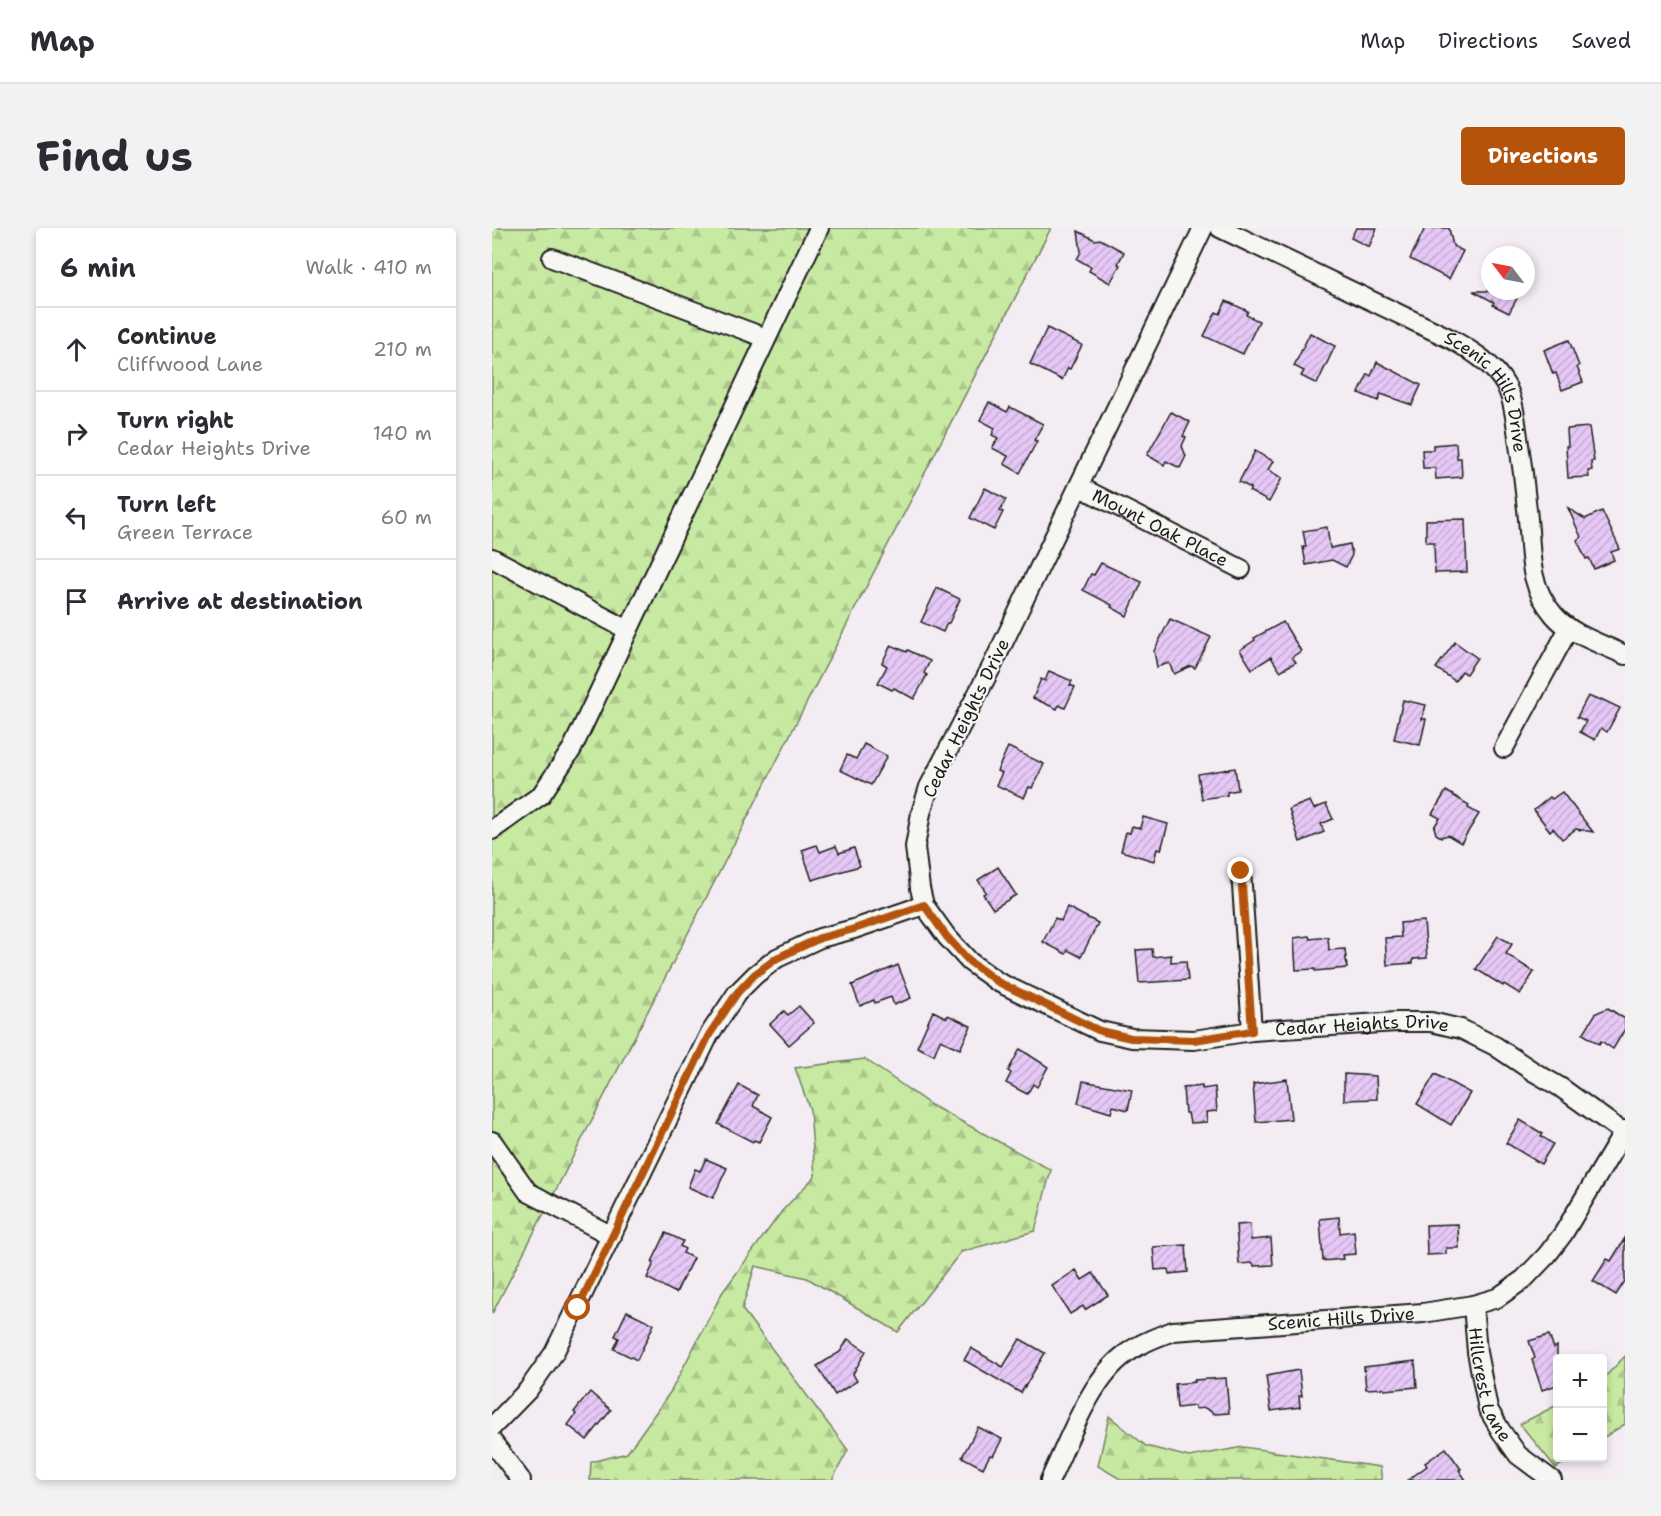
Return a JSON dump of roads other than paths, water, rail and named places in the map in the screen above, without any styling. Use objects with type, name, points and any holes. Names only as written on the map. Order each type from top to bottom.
[{"type":"street","points":[[492,830],[541,795],[572,749],[819,228]]},
{"type":"street","name":"Cedar Heights Drive","points":[[1203,228],[1080,487],[992,666],[929,787],[921,813],[915,848],[924,905],[947,937],[970,962],[998,982],[1100,1031],[1131,1038],[1194,1040],[1252,1031],[1431,1022],[1461,1029],[1495,1046],[1560,1087],[1624,1132]]},
{"type":"street","name":"Scenic Hills Drive","points":[[1220,228],[1451,339],[1474,352],[1492,367],[1506,386],[1515,416],[1524,473],[1530,559],[1534,582],[1554,615],[1569,628],[1625,655]]},
{"type":"street","points":[[552,258],[766,338]]},
{"type":"street","name":"Mount Oak Place","points":[[1080,487],[1241,569]]},
{"type":"street","points":[[492,558],[628,630]]},
{"type":"street","points":[[1504,748],[1569,628]]},
{"type":"street","points":[[1241,871],[1252,1031]]},
{"type":"street","points":[[492,1427],[528,1390],[554,1353],[709,1035],[737,993],[754,975],[777,958],[820,938],[924,905]]},
{"type":"street","name":"Scenic Hills Drive","points":[[1050,1480],[1103,1375],[1125,1354],[1148,1340],[1173,1331],[1423,1313],[1473,1305],[1497,1298],[1524,1280],[1547,1255],[1563,1234],[1624,1132]]},
{"type":"street","points":[[492,1141],[528,1192],[612,1236]]},
{"type":"street","name":"Hillcrest Lane","points":[[1473,1305],[1477,1353],[1488,1409],[1518,1455],[1552,1480]]},
{"type":"street","points":[[492,1441],[521,1480]]}]
